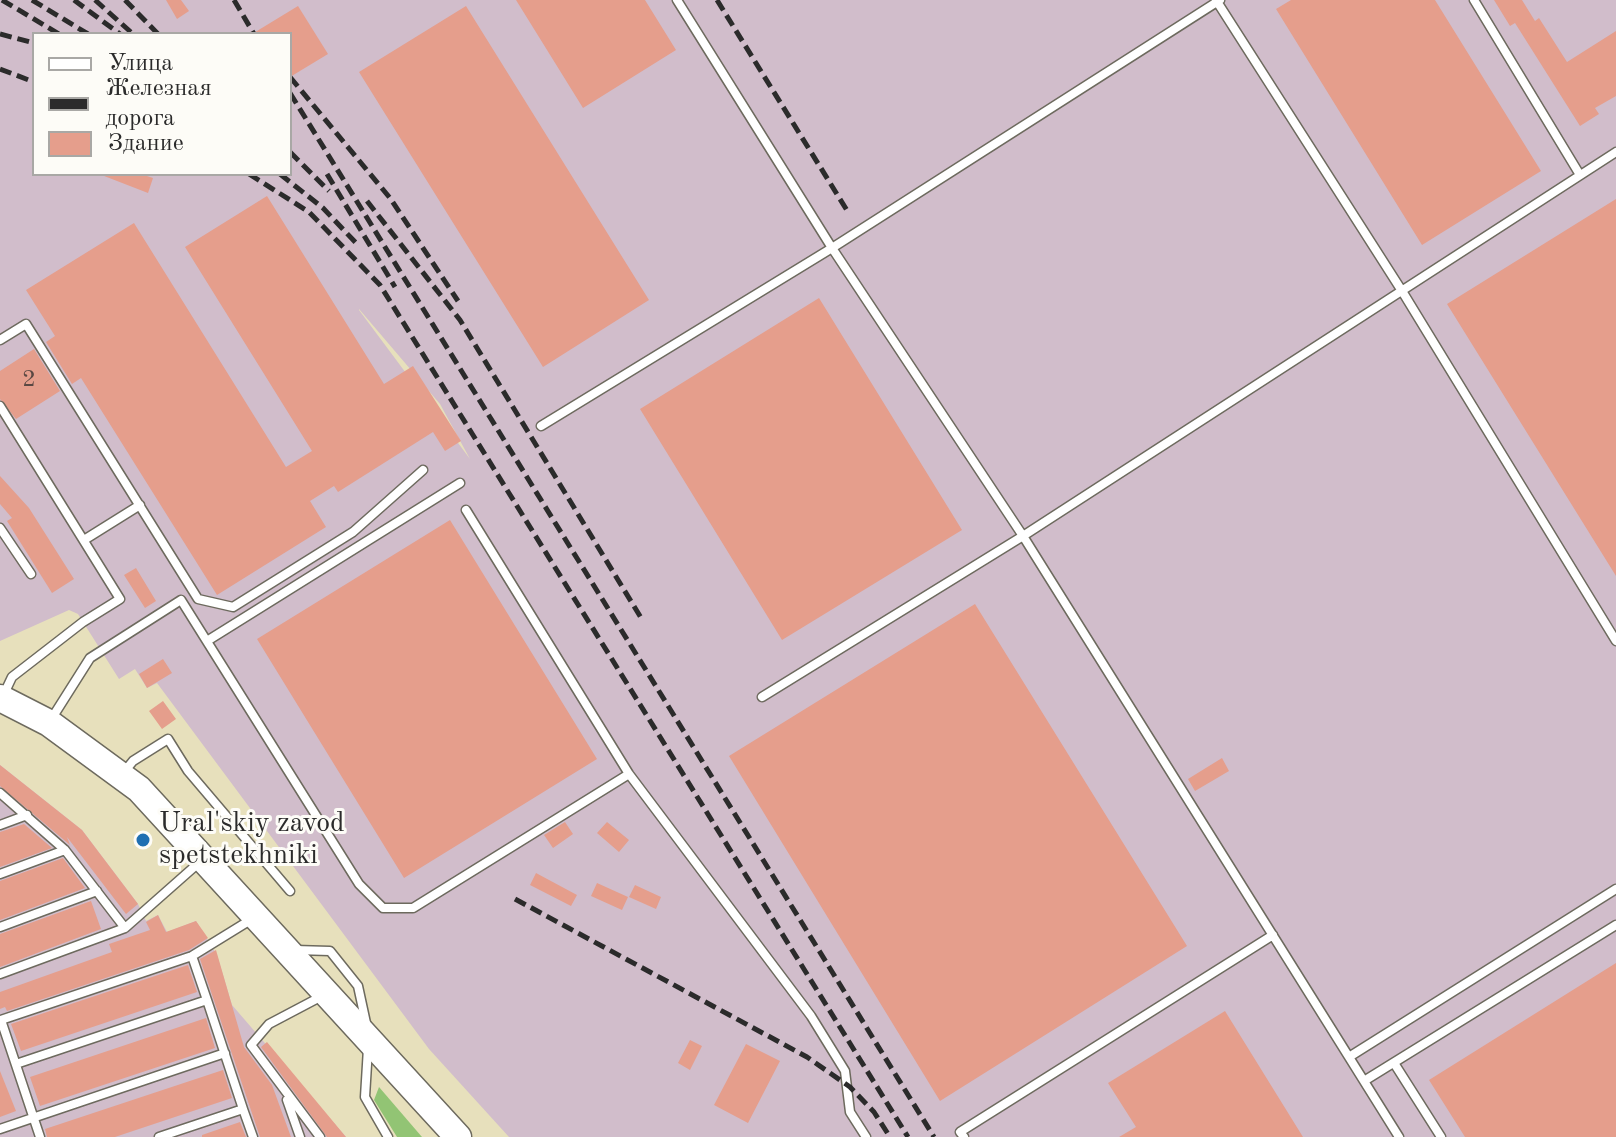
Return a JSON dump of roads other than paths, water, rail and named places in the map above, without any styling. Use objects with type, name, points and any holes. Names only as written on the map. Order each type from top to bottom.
[{"type":"main road","points":[[1,698],[49,723],[149,799],[259,915],[458,1137]]},
{"type":"lane","points":[[677,0],[832,248],[1023,536],[1399,1137]]},
{"type":"lane","points":[[541,426],[832,248],[1218,0],[1402,291],[1616,641]]},
{"type":"lane","points":[[1474,0],[1580,175]]},
{"type":"lane","points":[[762,697],[1023,536],[1616,152]]},
{"type":"lane","points":[[0,340],[26,324],[198,599],[233,607],[353,532],[423,470]]},
{"type":"lane","points":[[0,406],[120,599],[83,622],[12,677],[1,698]]},
{"type":"lane","points":[[207,641],[460,483]]},
{"type":"lane","points":[[84,540],[140,505]]},
{"type":"lane","points":[[466,510],[629,774],[811,1016],[845,1071],[850,1112],[866,1137]]},
{"type":"lane","points":[[0,528],[31,574]]},
{"type":"lane","points":[[49,723],[90,658],[181,600],[359,884],[383,908],[413,908],[629,774]]},
{"type":"lane","points":[[121,776],[133,761],[168,739],[188,771],[290,891]]},
{"type":"lane","points":[[0,793],[65,850],[125,928]]},
{"type":"lane","points":[[0,825],[27,815]]},
{"type":"lane","points":[[0,874],[65,850]]},
{"type":"lane","points":[[0,974],[125,928],[205,857]]},
{"type":"lane","points":[[1349,1057],[1616,889]]},
{"type":"lane","points":[[0,927],[97,891]]},
{"type":"lane","points":[[40,1137],[0,1020],[192,956],[259,915]]},
{"type":"lane","points":[[1364,1081],[1616,925]]},
{"type":"lane","points":[[964,1137],[960,1132],[1273,935]]},
{"type":"lane","points":[[289,950],[330,951],[358,986],[369,1037],[365,1097],[388,1137]]},
{"type":"lane","points":[[192,956],[253,1137]]},
{"type":"lane","points":[[320,1137],[251,1045],[269,1024],[328,993]]},
{"type":"lane","points":[[16,1064],[207,1000]]},
{"type":"lane","points":[[0,1129],[225,1053]]},
{"type":"lane","points":[[1394,1063],[1441,1137]]},
{"type":"lane","points":[[285,1092],[300,1137]]},
{"type":"lane","points":[[159,1137],[243,1109]]},
{"type":"railway","points":[[2,0],[56,32]]},
{"type":"railway","points":[[32,0],[85,32]]},
{"type":"railway","points":[[74,0],[117,32]]},
{"type":"railway","points":[[95,0],[131,32]]},
{"type":"railway","points":[[125,0],[156,32]]},
{"type":"railway","points":[[234,0],[253,32]]},
{"type":"railway","points":[[717,0],[848,212]]},
{"type":"railway","points":[[0,34],[32,42]]},
{"type":"railway","points":[[0,69],[32,81]]},
{"type":"railway","points":[[292,79],[390,198],[458,301]]},
{"type":"railway","points":[[292,96],[934,1137]]},
{"type":"railway","points":[[292,154],[329,191]]},
{"type":"railway","points":[[327,174],[395,287]]},
{"type":"railway","points":[[252,176],[309,212],[380,285],[908,1137]]},
{"type":"railway","points":[[283,176],[323,208],[356,243]]},
{"type":"railway","points":[[367,201],[460,320],[643,621]]},
{"type":"railway","points":[[515,899],[807,1057],[850,1087],[874,1112],[890,1137]]},
{"type":"place","name":"Ural'skiy zavod spetstekhniki","points":[[143,840]]}]
